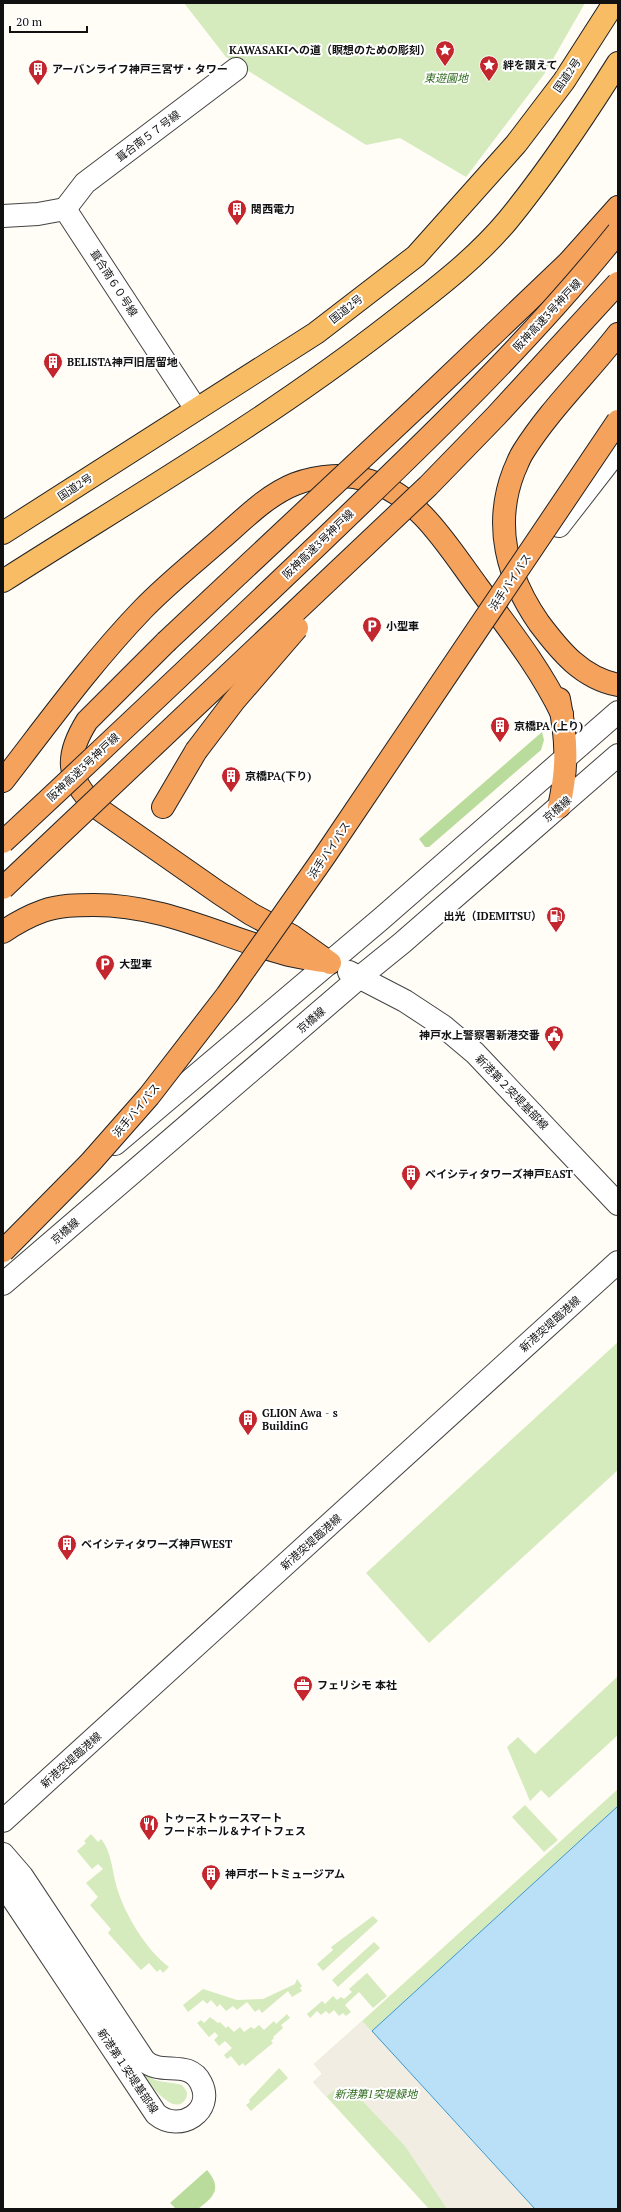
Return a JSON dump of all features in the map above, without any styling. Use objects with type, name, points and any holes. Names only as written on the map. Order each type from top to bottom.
[{"type":"highway","name":"国道2号","points":[[3,533],[316,333],[416,256],[516,144],[564,81],[614,3]]},
{"type":"highway","points":[[3,581],[219,443],[344,360],[450,278],[507,221],[583,118],[618,63]]},
{"type":"highway","points":[[330,963],[292,936],[251,914],[219,893],[96,807],[84,795],[77,785],[72,772],[71,760],[78,736],[87,721],[166,642],[568,263],[618,207]]},
{"type":"highway","name":"阪神高速3号神戸線","points":[[3,842],[122,731],[405,461],[544,319],[583,276],[618,232]]},
{"type":"highway","points":[[163,807],[196,751],[254,677],[428,486],[551,358],[618,283]]},
{"type":"highway","points":[[559,807],[567,758],[562,714],[549,658],[533,614],[510,566],[504,541],[504,514],[509,485],[522,453],[544,421],[616,337]]},
{"type":"highway","name":"浜手バイパス","points":[[3,1264],[94,1172],[157,1102],[236,1000],[340,850],[559,526],[617,433]]},
{"type":"highway","name":"浜手バイパス","points":[[3,1251],[104,1147],[149,1096],[228,995],[617,433]]},
{"type":"highway","points":[[3,781],[81,679],[144,608],[187,568],[272,496],[294,484],[312,478],[331,476],[370,481],[394,492],[412,507],[432,527],[511,631],[548,685],[562,714]]},
{"type":"highway","points":[[3,888],[428,486]]},
{"type":"highway","points":[[533,614],[569,659],[594,678]]},
{"type":"highway","points":[[511,631],[549,658],[594,678],[618,685]]},
{"type":"highway","points":[[3,932],[21,920],[44,910],[68,905],[122,905],[191,922],[282,954],[330,963]]},
{"type":"street","name":"葺合南５７号線","points":[[65,209],[85,183],[236,69]]},
{"type":"street","name":"葺合南６０号線","points":[[65,209],[196,409]]},
{"type":"street","points":[[3,216],[38,214],[65,209]]},
{"type":"street","points":[[3,1239],[330,963],[618,712]]},
{"type":"street","name":"京橋線","points":[[3,1284],[618,756]]},
{"type":"street","name":"新港第２突堤基部線","points":[[330,963],[405,1001],[431,1018],[475,1052],[618,1204]]},
{"type":"street","name":"新港突堤臨港線","points":[[3,1821],[618,1262]]},
{"type":"street","name":"新港第１突堤基部線","points":[[3,1854],[22,1876],[144,2060],[157,2068],[186,2069],[199,2079],[204,2094],[202,2105],[196,2114],[187,2120],[176,2122],[166,2120],[156,2114],[10,1894],[3,1881]]},
{"type":"green space","name":"東遊園地","points":[[184,3],[585,3],[545,73],[466,177],[400,138],[366,145],[226,57]]},
{"type":"green space","points":[[542,732],[544,740],[541,750],[429,847],[425,847],[419,839]]},
{"type":"green space","points":[[618,1342],[618,1470],[429,1643],[366,1573]]},
{"type":"green space","points":[[618,1676],[618,1735],[549,1798],[541,1790],[530,1801],[507,1747],[518,1737],[535,1754]]},
{"type":"green space","points":[[618,1789],[618,1857],[406,2069],[362,2021]]},
{"type":"green space","points":[[525,1805],[558,1840],[544,1852],[512,1817]]},
{"type":"green space","points":[[91,1834],[98,1842],[101,1839],[105,1844],[117,1888],[131,1921],[153,1952],[169,1967],[163,1973],[160,1969],[157,1972],[149,1963],[141,1970],[108,1933],[111,1929],[90,1905],[98,1897],[86,1883],[103,1869],[98,1864],[92,1869],[77,1851],[86,1843],[84,1841]]},
{"type":"green space","points":[[373,1916],[378,1921],[323,1971],[317,1964],[333,1950],[331,1947]]},
{"type":"green space","points":[[374,1942],[380,1948],[338,1987],[332,1980]]},
{"type":"green space","points":[[367,1973],[387,1996],[373,2008],[359,1992],[345,2005],[351,2012],[346,2016],[343,2013],[339,2016],[334,2010],[329,2014],[326,2011],[321,2015],[317,2011],[310,2018],[307,2014],[322,2001],[325,2004],[333,1996],[337,2000],[341,1997],[344,1999],[352,1992],[349,1989]]},
{"type":"green space","points":[[297,1979],[302,1986],[300,1988],[302,1991],[292,1997],[288,1991],[262,2013],[259,2009],[255,2012],[247,2002],[237,2010],[233,2006],[226,2011],[220,2004],[217,2007],[211,2000],[207,2004],[203,2000],[188,2012],[183,2005],[203,1989],[237,2000],[263,1999],[295,1984]]},
{"type":"green space","points":[[287,2014],[290,2018],[281,2025],[283,2028],[273,2037],[274,2038],[271,2041],[273,2043],[245,2066],[243,2063],[239,2066],[231,2056],[227,2059],[224,2055],[232,2048],[225,2041],[219,2046],[214,2040],[218,2036],[215,2032],[209,2037],[197,2023],[201,2020],[204,2023],[210,2017],[218,2023],[220,2022],[226,2028],[228,2026],[234,2032],[240,2027],[244,2032],[251,2027],[254,2029],[259,2025],[264,2030],[274,2021],[276,2024]]},
{"type":"green space","name":"新港第1突堤緑地","points":[[362,2021],[534,2209],[429,2209],[313,2082],[322,2074],[314,2064]]},
{"type":"green space","points":[[135,2062],[141,2070],[151,2078],[182,2085],[187,2092],[184,2101],[176,2105],[163,2097],[149,2082]]},
{"type":"green space","points":[[279,2068],[288,2078],[251,2111],[246,2105],[250,2102],[249,2100]]},
{"type":"green space","points":[[207,2170],[212,2176],[215,2187],[209,2200],[198,2209],[176,2209],[170,2203]]},
{"type":"shaded area","name":"新港第1突堤緑地","points":[[362,2021],[534,2209],[447,2209],[405,2146],[352,2090],[337,2088],[326,2097],[313,2082],[322,2074],[314,2064]]},
{"type":"water","points":[[618,1806],[618,2209],[535,2209],[372,2031]]},
{"type":"place","name":"KAWASAKIへの道（瞑想のための彫刻）","points":[[445,67]]},
{"type":"place","name":"絆を讃えて","points":[[489,82]]},
{"type":"place","name":"アーバンライフ神戸三宮ザ・タワー","points":[[38,86]]},
{"type":"place","name":"関西電力","points":[[237,226]]},
{"type":"place","name":"BELISTA神戸旧居留地","points":[[53,379]]},
{"type":"place","name":"小型車","points":[[372,643]]},
{"type":"place","name":"京橋PA (上り)","points":[[500,743]]},
{"type":"place","name":"京橋PA(下り)","points":[[231,793]]},
{"type":"place","name":"出光（IDEMITSU）","points":[[556,933]]},
{"type":"place","name":"大型車","points":[[105,981]]},
{"type":"place","name":"神戸水上警察署新港交番","points":[[554,1052]]},
{"type":"place","name":"ベイシティタワーズ神戸EAST","points":[[411,1191]]},
{"type":"place","name":"GLION Awa‐s BuildinG","points":[[248,1436]]},
{"type":"place","name":"ベイシティタワーズ神戸WEST","points":[[67,1561]]},
{"type":"place","name":"フェリシモ 本社","points":[[303,1702]]},
{"type":"place","name":"トゥーストゥースマート フードホール＆ナイトフェス","points":[[149,1841]]},
{"type":"place","name":"神戸ポートミュージアム","points":[[211,1891]]}]
